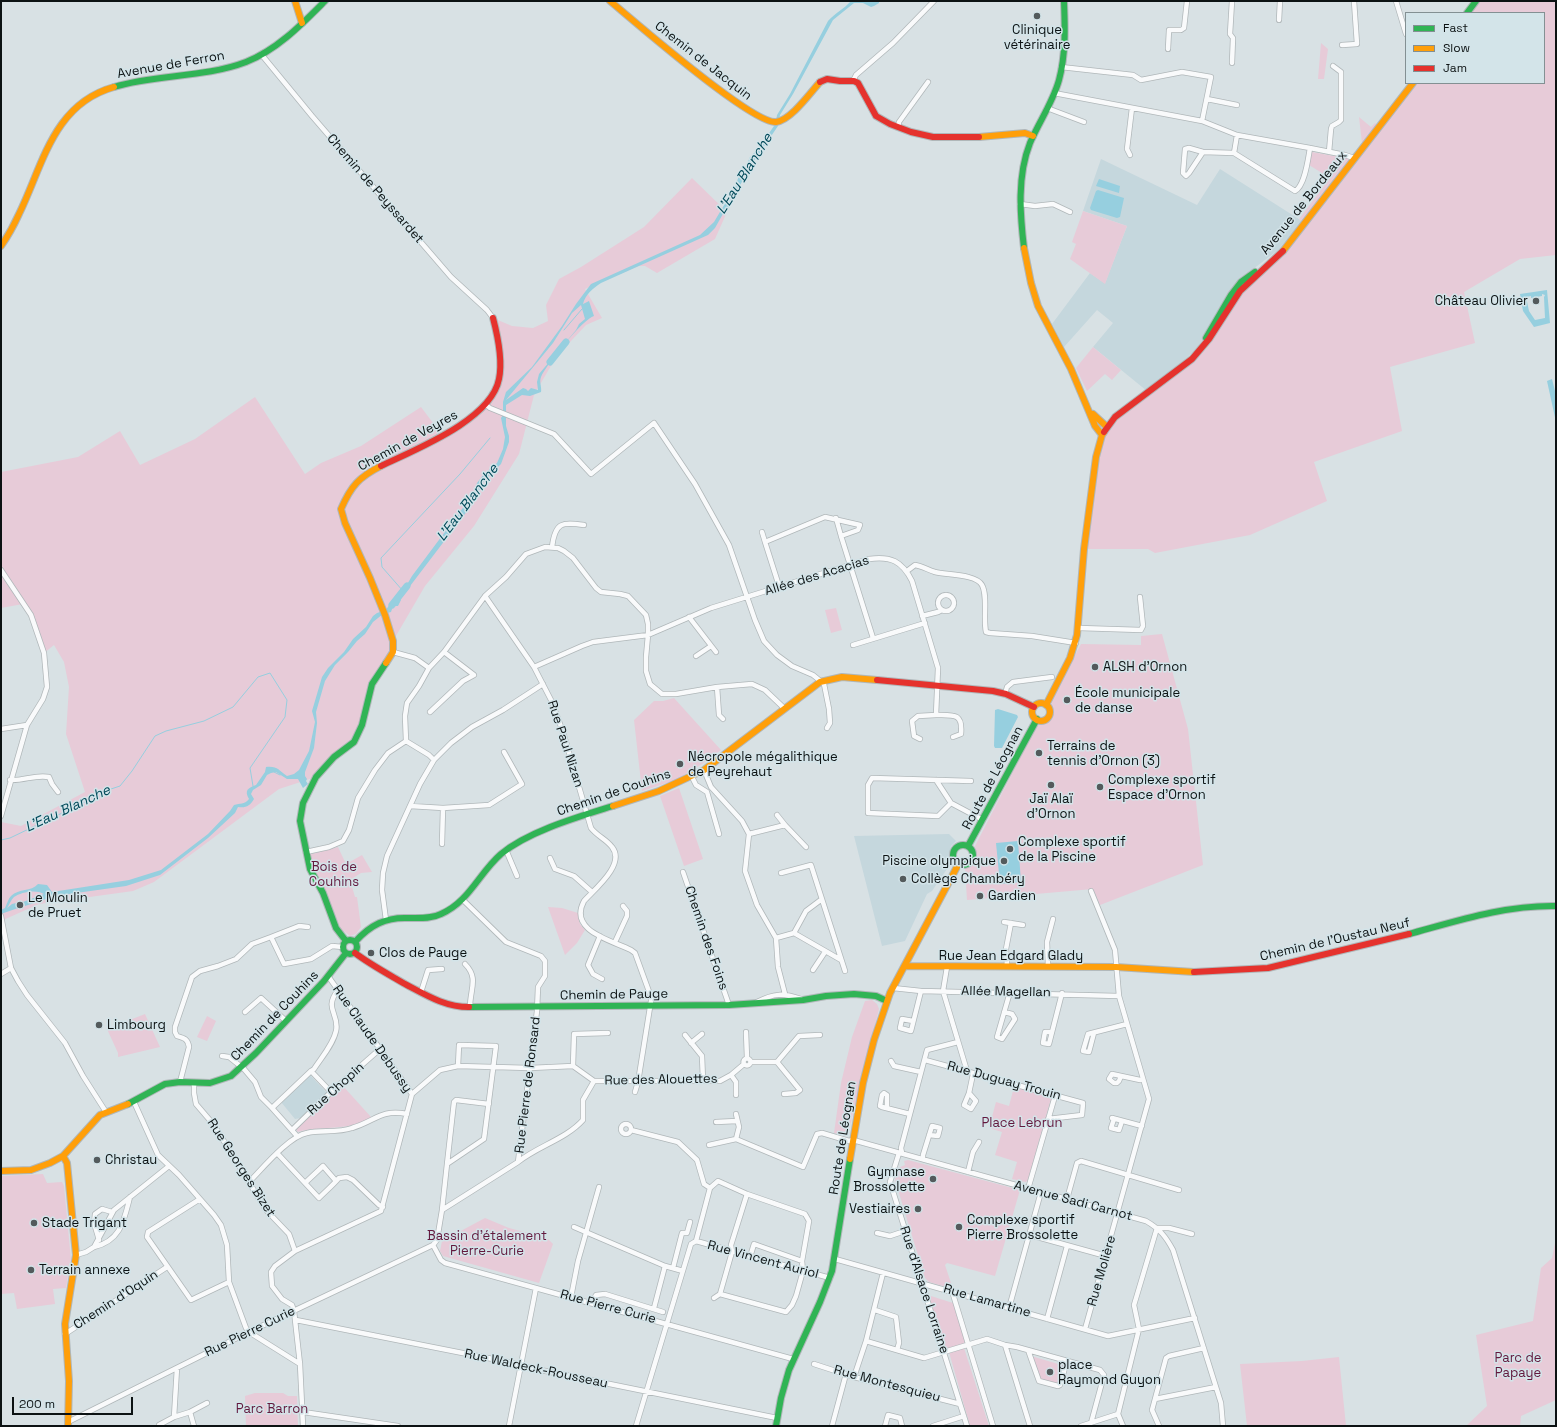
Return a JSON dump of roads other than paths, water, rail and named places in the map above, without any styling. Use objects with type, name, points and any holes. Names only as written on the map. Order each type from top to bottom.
[{"type":"street","points":[[295,1],[302,23]]},
{"type":"street","name":"Avenue de Ferron","points":[[1,246],[16,222],[51,139],[71,113],[84,102],[102,91],[119,84],[226,68],[247,61],[261,54],[302,23],[325,1]]},
{"type":"street","name":"Chemin de Jacquin","points":[[610,1],[725,95],[758,116],[777,121],[788,118],[823,79],[828,78],[840,81],[853,81]]},
{"type":"street","points":[[934,1],[893,43],[856,75],[853,81],[862,88],[874,115],[898,127],[928,136],[972,137],[1025,133],[1033,136]]},
{"type":"street","points":[[1064,1],[1061,67],[1054,93],[1033,136],[1027,153],[1021,178],[1020,204],[1028,272],[1033,294],[1074,372],[1092,414],[1094,424],[1102,435]]},
{"type":"street","points":[[1168,48],[1169,30],[1182,30],[1184,28],[1187,1]]},
{"type":"street","points":[[1232,1],[1230,34],[1232,38],[1232,63]]},
{"type":"street","points":[[1279,20],[1280,1]]},
{"type":"street","points":[[1342,45],[1357,44],[1354,1]]},
{"type":"street","points":[[1396,1],[1405,31]]},
{"type":"street","points":[[1468,12],[1476,1]]},
{"type":"street","name":"Chemin de Peyssardet","points":[[261,54],[312,116],[451,277],[487,310],[493,318]]},
{"type":"street","points":[[1329,152],[1332,126],[1341,120],[1341,72],[1333,66]]},
{"type":"street","points":[[1061,67],[1133,75],[1141,80],[1182,72],[1211,77],[1202,122]]},
{"type":"street","points":[[898,127],[899,122],[928,82]]},
{"type":"street","name":"Avenue de Bordeaux","points":[[1181,368],[1198,349],[1241,282],[1270,261],[1297,234],[1412,84]]},
{"type":"street","points":[[1054,93],[1202,122],[1237,135],[1310,148],[1354,158]]},
{"type":"street","points":[[1207,99],[1237,105]]},
{"type":"street","points":[[1047,108],[1084,122]]},
{"type":"street","points":[[1130,155],[1127,148],[1132,108]]},
{"type":"street","points":[[1234,153],[1237,135]]},
{"type":"street","points":[[1203,152],[1189,174],[1186,176],[1183,173],[1185,149],[1189,148],[1203,152],[1234,153],[1295,191],[1298,190],[1302,182],[1310,148]]},
{"type":"street","points":[[1020,204],[1035,206],[1053,204],[1070,212]]},
{"type":"street","name":"Avenue de Bordeaux","points":[[1181,368],[1192,359],[1212,335],[1240,291],[1280,254],[1287,244]]},
{"type":"street","name":"Chemin de Veyres","points":[[393,652],[393,641],[384,612],[345,523],[342,509],[356,482],[376,468],[442,435],[464,422],[486,405],[496,389],[499,379],[500,357],[493,318]]},
{"type":"street","points":[[1046,705],[1070,658],[1079,628],[1084,541],[1096,457],[1102,435],[1115,417],[1181,368]]},
{"type":"street","points":[[486,405],[554,434],[591,474],[654,423],[695,484],[729,545],[764,641],[777,655],[792,666],[813,675],[824,684],[826,689],[830,723],[827,728]]},
{"type":"street","points":[[1092,414],[1107,427]]},
{"type":"street","points":[[765,542],[825,517],[836,518],[860,525],[858,530],[841,536]]},
{"type":"street","points":[[836,518],[873,638]]},
{"type":"street","points":[[552,547],[553,535],[558,526],[566,523],[584,525]]},
{"type":"street","points":[[762,532],[779,586]]},
{"type":"street","points":[[406,741],[405,716],[407,703],[429,668],[444,652],[485,596],[506,577],[526,554],[539,548],[552,547],[564,551],[573,558],[596,588],[601,592],[628,596],[646,615],[648,635],[646,671],[650,684],[662,694],[676,694],[717,687],[752,684],[765,690],[785,709]]},
{"type":"street","name":"Allée des Acacias","points":[[534,666],[593,642],[648,635],[711,608],[869,559],[887,558],[894,561],[907,571]]},
{"type":"street","points":[[936,715],[938,668],[912,582],[907,571],[915,565],[935,572],[972,578],[982,584],[986,632],[1076,642]]},
{"type":"street","points":[[1,570],[31,615],[44,653],[47,687],[43,699],[27,725],[10,780],[1,816]]},
{"type":"street","name":"Rue Paul Nizan","points":[[485,596],[534,666],[560,722],[592,829],[613,848],[616,858],[614,868],[582,905],[581,918],[588,929],[637,955],[651,997],[651,1004]]},
{"type":"street","points":[[1079,628],[1140,630],[1143,626],[1140,597]]},
{"type":"street","points":[[922,616],[942,610]]},
{"type":"street","points":[[689,617],[716,652]]},
{"type":"street","points":[[853,645],[924,623]]},
{"type":"street","points":[[696,656],[711,646]]},
{"type":"street","points":[[345,947],[350,940],[355,942],[357,948],[355,953],[351,955],[345,947],[323,894],[310,869],[300,821],[303,803],[316,778],[334,757],[354,742],[362,725],[372,684],[393,652],[415,658],[429,668]]},
{"type":"street","points":[[430,712],[463,681],[474,675],[444,652]]},
{"type":"street","name":"Chemin de Couhins","points":[[355,942],[366,930],[386,920],[395,918],[436,916],[447,912],[463,900],[480,882],[495,860],[506,850],[554,825],[647,796],[692,777],[704,770],[820,682],[842,677],[993,691],[1005,694],[1034,707]]},
{"type":"street","points":[[1005,694],[1007,687],[1013,682],[1052,677]]},
{"type":"street","points":[[386,920],[382,890],[385,865],[390,846],[420,784],[434,760],[451,743],[472,727],[503,710],[543,684]]},
{"type":"street","points":[[717,687],[719,715],[722,718]]},
{"type":"street","points":[[1041,703],[1046,705],[1049,709],[1049,715],[1042,720],[1037,720],[1032,714],[1034,707],[1041,703]]},
{"type":"street","points":[[920,739],[914,736],[912,721],[918,716],[955,716],[961,722],[961,734],[953,737]]},
{"type":"street","name":"Route de Léognan","points":[[968,846],[1037,720]]},
{"type":"street","points":[[1,729],[27,725]]},
{"type":"street","points":[[306,852],[329,847],[343,841],[349,830],[358,798],[375,770],[388,753],[406,741]]},
{"type":"street","points":[[406,741],[429,755],[434,760]]},
{"type":"street","points":[[410,806],[469,808],[489,805],[522,784],[504,752]]},
{"type":"street","points":[[704,770],[711,787],[742,821],[749,834],[745,872],[757,905],[776,938],[778,967],[785,994]]},
{"type":"street","points":[[10,780],[18,781],[41,775],[49,777],[58,792]]},
{"type":"street","points":[[692,777],[696,785],[707,792],[719,834]]},
{"type":"street","points":[[951,803],[938,816],[868,813],[868,785],[872,778],[971,780]]},
{"type":"street","points":[[936,780],[951,803],[983,820]]},
{"type":"street","points":[[442,844],[443,808]]},
{"type":"street","points":[[777,815],[806,847]]},
{"type":"street","points":[[749,834],[785,825]]},
{"type":"street","points":[[959,846],[968,846],[973,854],[972,860],[967,863],[959,863],[954,856],[955,850],[959,846]]},
{"type":"street","points":[[506,850],[517,876]]},
{"type":"street","points":[[550,858],[554,869],[574,876],[592,892]]},
{"type":"street","name":"Route de Léognan","points":[[776,1426],[789,1370],[819,1307],[830,1278],[835,1259],[853,1140],[867,1061],[887,1000],[959,863]]},
{"type":"street","points":[[781,873],[811,865],[845,971]]},
{"type":"street","name":"Chemin des Foins","points":[[683,872],[729,1005]]},
{"type":"street","points":[[1091,891],[1116,950],[1119,996],[1143,1080],[1120,1076]]},
{"type":"street","points":[[776,938],[794,933],[806,911],[822,899]]},
{"type":"street","name":"Rue Pierre de Ronsard","points":[[442,1210],[518,1162],[538,1007],[538,987],[545,975],[544,958],[506,942],[463,900]]},
{"type":"street","name":"Chemin de l'Oustau Neuf","points":[[1116,967],[1190,972],[1268,968],[1488,914],[1542,905],[1556,906]]},
{"type":"street","points":[[615,942],[627,916],[627,910],[623,906]]},
{"type":"street","points":[[1,916],[11,968],[25,992],[65,1043],[106,1112]]},
{"type":"street","points":[[1048,966],[1047,942],[1053,919]]},
{"type":"street","points":[[1004,922],[1023,925]]},
{"type":"street","points":[[1008,966],[1006,949],[1011,923]]},
{"type":"street","points":[[180,1082],[188,1042],[186,1038],[177,1036],[175,1027],[192,976],[200,971],[236,959],[252,944],[299,926],[308,927]]},
{"type":"street","points":[[794,933],[841,960]]},
{"type":"street","points":[[600,936],[588,965],[593,974],[602,979]]},
{"type":"street","points":[[271,937],[284,964],[311,959],[332,946],[345,947]]},
{"type":"street","name":"Chemin de Couhins","points":[[1,1171],[35,1169],[50,1163],[63,1156],[94,1120],[106,1112],[134,1102],[162,1085],[180,1082],[210,1083],[231,1076],[241,1068],[328,976],[345,947]]},
{"type":"street","points":[[813,970],[825,952]]},
{"type":"street","name":"Chemin de Pauge","points":[[355,953],[372,966],[420,992],[444,1003],[470,1007],[651,1004],[729,1005],[803,1000],[826,996],[859,994],[876,996],[887,1000]]},
{"type":"street","points":[[465,964],[471,970],[473,976],[470,1007]]},
{"type":"street","name":"Rue Jean Edgard Glady","points":[[905,966],[1116,967]]},
{"type":"street","points":[[947,967],[943,991],[967,1071]]},
{"type":"street","points":[[1,974],[11,968]]},
{"type":"street","points":[[420,992],[428,970],[442,969]]},
{"type":"street","name":"Rue Claude Debussy","points":[[328,976],[412,1094],[383,1207]]},
{"type":"street","name":"Allée Magellan","points":[[893,988],[898,990],[1062,993],[1119,996]]},
{"type":"street","points":[[272,1108],[314,1069],[334,1037],[336,1022],[331,1001],[338,990]]},
{"type":"street","points":[[913,1021],[921,990]]},
{"type":"street","points":[[1004,1012],[1012,1014],[1015,1019],[1002,1039],[997,1037],[1004,1012],[1010,992]]},
{"type":"street","points":[[1052,1032],[1062,993]]},
{"type":"street","points":[[755,1003],[768,996],[785,994],[803,1000]]},
{"type":"street","points":[[245,1012],[261,998],[286,1021]]},
{"type":"street","points":[[635,1092],[651,1004]]},
{"type":"street","points":[[1094,1033],[1127,1024]]},
{"type":"street","points":[[746,1032],[747,1058],[744,1059],[744,1064],[748,1065],[751,1062],[777,1062],[799,1036],[820,1034]]},
{"type":"street","points":[[412,1094],[440,1070],[458,1066],[530,1068],[573,1066],[574,1034],[608,1033]]},
{"type":"street","points":[[691,1043],[702,1034]]},
{"type":"street","points":[[685,1035],[702,1056],[703,1080]]},
{"type":"street","points":[[925,1060],[927,1050],[958,1042]]},
{"type":"street","points":[[447,1164],[484,1140],[490,1104],[496,1046],[459,1045],[458,1066]]},
{"type":"street","name":"Rue Chopin","points":[[292,1130],[331,1092],[380,1049]]},
{"type":"street","points":[[222,1056],[229,1058],[255,1082],[261,1097],[297,1136]]},
{"type":"street","points":[[747,1058],[751,1062]]},
{"type":"street","name":"Rue Duguay Trouin","points":[[925,1060],[1083,1103],[1082,1115],[1048,1119]]},
{"type":"street","name":"Rue d'Alsace Lorraine","points":[[925,1060],[900,1153],[890,1182],[967,1426]]},
{"type":"street","points":[[891,1061],[894,1066],[921,1072]]},
{"type":"street","points":[[777,1062],[800,1090],[796,1093],[784,1094]]},
{"type":"street","name":"Rue des Alouettes","points":[[573,1066],[594,1081],[638,1082],[703,1080],[720,1081],[731,1075],[744,1064]]},
{"type":"street","points":[[311,1071],[331,1092]]},
{"type":"street","points":[[969,1093],[974,1074]]},
{"type":"street","points":[[731,1075],[736,1082],[736,1095]]},
{"type":"street","name":"Rue Molière","points":[[1085,1329],[1149,1099],[1143,1080]]},
{"type":"street","points":[[518,1162],[529,1154],[575,1129],[583,1120],[583,1100],[594,1081]]},
{"type":"street","name":"Rue Georges Bizet","points":[[194,1083],[196,1104],[214,1125],[266,1210],[289,1234],[295,1252]]},
{"type":"street","points":[[1028,1189],[1055,1096]]},
{"type":"street","points":[[442,1210],[454,1102],[456,1100],[490,1104]]},
{"type":"street","points":[[134,1102],[156,1151],[179,1175],[221,1225],[227,1245],[229,1282],[246,1328],[249,1332],[300,1364]]},
{"type":"street","points":[[886,1108],[910,1114]]},
{"type":"street","points":[[250,1182],[277,1153],[297,1136],[306,1133],[351,1129],[384,1113],[396,1112],[407,1114]]},
{"type":"street","points":[[709,1145],[736,1139],[739,1127],[736,1114]]},
{"type":"street","points":[[1122,1122],[1119,1130],[1111,1128],[1113,1119],[1142,1126]]},
{"type":"street","points":[[716,1122],[737,1121]]},
{"type":"street","points":[[631,1130],[678,1142],[697,1160],[704,1184],[710,1188]]},
{"type":"street","name":"Avenue Sadi Carnot","points":[[736,1139],[803,1167],[817,1134],[822,1133],[923,1159],[1146,1221],[1157,1228],[1166,1237],[1173,1250],[1221,1403],[1224,1426]]},
{"type":"street","points":[[923,1159],[929,1135]]},
{"type":"street","points":[[968,1172],[973,1152],[979,1142]]},
{"type":"street","points":[[277,1153],[319,1198],[339,1178],[347,1177],[353,1180],[383,1207],[379,1213],[295,1252],[275,1266],[271,1272],[272,1286],[282,1299],[292,1305],[296,1320],[303,1426]]},
{"type":"street","points":[[63,1156],[67,1163],[76,1255],[65,1321],[69,1381],[68,1424]]},
{"type":"street","points":[[1067,1199],[1079,1162],[1128,1174],[1179,1190]]},
{"type":"street","points":[[94,1247],[99,1240],[112,1212],[169,1166]]},
{"type":"street","points":[[305,1183],[323,1166],[336,1181]]},
{"type":"street","points":[[636,1426],[691,1244],[696,1241],[710,1188],[718,1181],[747,1194],[805,1214],[809,1221],[802,1261],[803,1271],[796,1296],[792,1305],[786,1312],[720,1294]]},
{"type":"street","points":[[571,1297],[578,1262],[599,1187]]},
{"type":"street","points":[[1009,1308],[1041,1192]]},
{"type":"street","points":[[714,1298],[720,1294],[732,1252],[730,1245],[747,1194]]},
{"type":"street","points":[[76,1255],[86,1252],[106,1242],[118,1233],[130,1197]]},
{"type":"street","points":[[200,1199],[148,1232],[147,1237],[191,1300],[229,1282]]},
{"type":"street","points":[[99,1240],[94,1223],[95,1214],[102,1209],[112,1212]]},
{"type":"street","name":"Rue Pierre Curie","points":[[68,1424],[249,1332],[433,1245],[437,1240],[442,1210]]},
{"type":"street","points":[[673,1268],[682,1232],[687,1233],[690,1222]]},
{"type":"street","points":[[574,1227],[665,1266],[683,1271]]},
{"type":"street","points":[[1123,1426],[1118,1414],[1139,1329],[1134,1305],[1157,1228],[1169,1228],[1192,1234]]},
{"type":"street","points":[[877,1233],[890,1236],[905,1232]]},
{"type":"street","points":[[1030,1235],[1106,1256]]},
{"type":"street","name":"Rue Vincent Auriol","points":[[696,1241],[830,1278]]},
{"type":"street","points":[[750,1257],[754,1244],[802,1261]]},
{"type":"street","name":"Rue Pierre Curie","points":[[433,1245],[441,1260],[446,1263],[793,1359]]},
{"type":"street","points":[[1047,1318],[1067,1246]]},
{"type":"street","name":"Rue Lamartine","points":[[835,1259],[883,1274],[923,1283],[1108,1336],[1195,1318]]},
{"type":"street","points":[[654,1308],[665,1266]]},
{"type":"street","name":"Chemin d'Oquin","points":[[65,1334],[168,1267]]},
{"type":"street","points":[[854,1376],[866,1341],[883,1274]]},
{"type":"street","points":[[509,1426],[536,1288]]},
{"type":"street","points":[[952,1291],[993,1426]]},
{"type":"street","points":[[592,1303],[596,1295],[605,1294],[663,1312]]},
{"type":"street","points":[[875,1309],[896,1317],[899,1343],[897,1350]]},
{"type":"street","name":"Rue Waldeck-Rousseau","points":[[296,1320],[518,1364],[521,1366],[777,1418]]},
{"type":"street","points":[[866,1341],[924,1358],[986,1338],[1005,1345],[1100,1370],[1104,1375],[1091,1423]]},
{"type":"street","points":[[1005,1345],[1030,1426]]},
{"type":"street","points":[[1159,1426],[1152,1410],[1168,1357],[1204,1348]]},
{"type":"street","points":[[1028,1350],[1039,1381],[1058,1386],[1060,1385],[1067,1361]]},
{"type":"street","name":"Rue Montesquieu","points":[[814,1364],[960,1404]]},
{"type":"street","points":[[174,1417],[177,1368]]},
{"type":"street","points":[[832,1426],[846,1374]]},
{"type":"street","points":[[1155,1399],[1216,1387]]},
{"type":"street","points":[[158,1426],[174,1417],[190,1412],[207,1403]]},
{"type":"street","points":[[190,1412],[194,1426]]},
{"type":"street","points":[[302,1412],[398,1426]]},
{"type":"street","points":[[1081,1426],[1118,1414]]},
{"type":"street","points":[[885,1426],[888,1415],[900,1418],[902,1426]]},
{"type":"street","points":[[935,1426],[964,1416]]},
{"type":"water","points":[[851,1],[879,1],[879,3],[871,7],[863,3],[854,3],[833,20],[780,115],[778,126],[748,170],[729,207],[724,212],[715,228],[708,235],[601,283],[592,289],[587,295],[583,304],[589,301],[594,316],[582,325],[566,342],[579,324],[585,319],[581,305],[572,313],[553,343],[506,400],[523,388],[528,391],[531,388],[538,390],[537,382],[539,374],[564,344],[541,377],[541,392],[530,396],[522,395],[506,405],[506,426],[509,442],[501,464],[484,481],[471,506],[404,594],[402,593],[412,576],[474,493],[477,483],[484,474],[497,463],[503,449],[505,437],[501,418],[503,415],[503,402],[506,392],[532,367],[591,284],[700,235],[714,222],[736,185],[739,175],[746,166],[750,157],[759,148],[776,123],[777,115],[790,94],[828,21]]},
{"type":"water","points":[[1099,179],[1120,186],[1119,193],[1096,186]]},
{"type":"water","points":[[1098,190],[1124,198],[1120,217],[1117,218],[1091,210],[1090,208],[1096,191]]},
{"type":"water","points":[[1547,290],[1550,323],[1534,327],[1523,311],[1520,294]],"holes":[[[1542,294],[1545,295],[1545,318],[1535,320],[1529,311],[1526,297],[1531,296],[1531,298],[1542,296]]]},
{"type":"water","points":[[1552,379],[1556,395],[1556,422],[1547,381]]},
{"type":"water","points":[[398,597],[401,600],[398,606],[393,606],[391,612],[383,614],[373,622],[365,634],[335,665],[325,681],[316,712],[317,723],[314,748],[305,772],[307,779],[306,781],[308,784],[303,788],[298,779],[287,779],[276,772],[271,773],[267,775],[261,785],[253,790],[251,794],[254,799],[249,805],[246,807],[238,807],[235,813],[208,838],[160,875],[126,886],[55,896],[25,906],[23,902],[44,894],[33,891],[24,893],[14,897],[7,908],[16,903],[18,908],[1,914],[1,910],[5,908],[11,896],[18,892],[32,888],[38,884],[47,885],[52,892],[129,880],[161,870],[208,834],[234,805],[247,801],[249,799],[247,791],[256,785],[265,772],[266,767],[276,768],[287,776],[294,774],[299,770],[309,751],[315,722],[312,711],[322,677],[328,668],[344,652],[353,639],[366,627],[373,616],[386,610],[391,602]]},
{"type":"water","points":[[998,709],[1017,715],[1018,717],[1002,748],[995,748],[994,746],[995,710]]},
{"type":"water","name":"Piscine olympique","points":[[1018,841],[1021,882],[1000,884],[996,843]]},
{"type":"waterway","name":"L'Eau Blanche","points":[[564,330],[582,309]]},
{"type":"waterway","name":"L'Eau Blanche","points":[[550,362],[566,342]]},
{"type":"waterway","name":"L'Eau Blanche","points":[[403,591],[382,567],[381,558],[460,474],[490,438]]},
{"type":"waterway","name":"L'Eau Blanche","points":[[392,605],[407,586]]},
{"type":"waterway","name":"L'Eau Blanche","points":[[1,840],[10,838],[85,802],[96,794],[120,786],[132,771],[155,736],[166,731],[204,721],[233,707],[258,677],[270,673],[287,700],[285,717],[250,768],[253,786]]},
{"type":"waterway","name":"L'Eau Blanche","points":[[274,772],[280,775]]},
{"type":"waterway","name":"L'Eau Blanche","points":[[17,906],[24,904]]},
{"type":"place","name":"Clinique vétérinaire","points":[[1037,16]]},
{"type":"place","name":"Château Olivier","points":[[1536,301]]},
{"type":"place","name":"ALSH d'Ornon","points":[[1095,667]]},
{"type":"place","name":"École municipale de danse","points":[[1067,700]]},
{"type":"place","name":"Terrains de tennis d'Ornon (3)","points":[[1039,753]]},
{"type":"place","name":"Nécropole mégalithique de Peyrehaut","points":[[680,764]]},
{"type":"place","name":"Jaï Alaï d'Ornon","points":[[1051,785]]},
{"type":"place","name":"Complexe sportif Espace d'Ornon","points":[[1100,787]]},
{"type":"place","name":"Complexe sportif de la Piscine","points":[[1010,849]]},
{"type":"place","name":"Piscine olympique","points":[[1004,861]]},
{"type":"place","name":"Collège Chambéry","points":[[903,879]]},
{"type":"place","name":"Gardien","points":[[980,896]]},
{"type":"place","name":"Le Moulin de Pruet","points":[[20,905]]},
{"type":"place","name":"Clos de Pauge","points":[[371,953]]},
{"type":"place","name":"Limbourg","points":[[99,1025]]},
{"type":"place","name":"Christau","points":[[97,1160]]},
{"type":"place","name":"Gymnase Brossolette","points":[[933,1179]]},
{"type":"place","name":"Vestiaires","points":[[918,1209]]},
{"type":"place","name":"Stade Trigant","points":[[34,1223]]},
{"type":"place","name":"Complexe sportif Pierre Brossolette","points":[[959,1227]]},
{"type":"place","name":"Terrain annexe","points":[[31,1270]]},
{"type":"place","name":"place Raymond Guyon","points":[[1050,1372]]},
{"type":"park label","name":"Bois de Couhins","points":[[334,874]]},
{"type":"park label","name":"Place Lebrun","points":[[1022,1123]]},
{"type":"park label","name":"Bassin d'étalement Pierre-Curie","points":[[487,1244]]},
{"type":"park label","name":"Parc de Papaye","points":[[1518,1366]]},
{"type":"park label","name":"Parc Barron","points":[[272,1409]]}]
